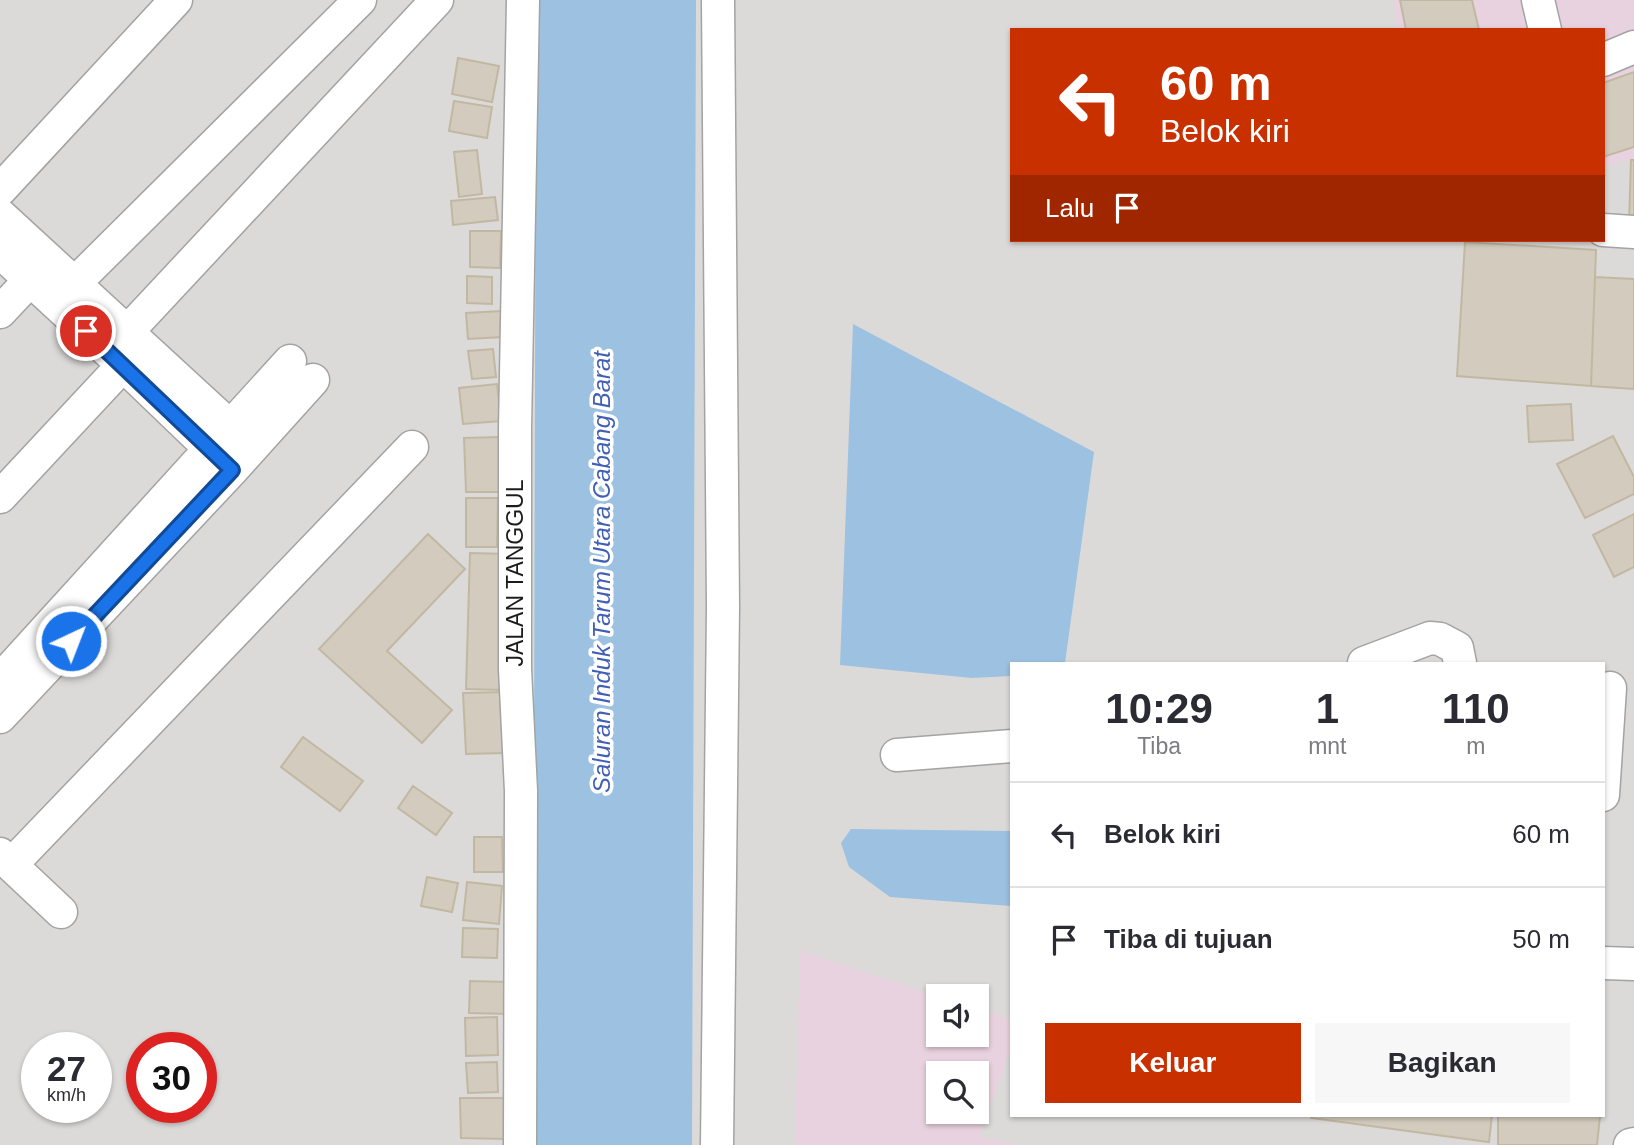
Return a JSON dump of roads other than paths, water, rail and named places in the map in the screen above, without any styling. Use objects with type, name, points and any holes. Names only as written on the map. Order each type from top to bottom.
[{"type":"street","points":[[0,190],[176,0]]},
{"type":"street","points":[[74,284],[360,0]]},
{"type":"street","points":[[0,497],[437,0]]},
{"type":"street","name":"JALAN TANGGUL","points":[[520,1145],[521,804],[515,669],[515,428],[523,0]]},
{"type":"street","points":[[717,1145],[723,620],[718,0]]},
{"type":"street","points":[[1538,0],[1545,28]]},
{"type":"street","points":[[1605,59],[1634,47]]},
{"type":"street","points":[[0,215],[38,268],[131,348]]},
{"type":"street","points":[[1605,230],[1634,232]]},
{"type":"street","points":[[0,252],[74,284],[131,348],[232,448]]},
{"type":"street","points":[[0,312],[38,268]]},
{"type":"street","points":[[0,717],[301,370]]},
{"type":"street","points":[[61,912],[5,860],[412,447]]},
{"type":"street","points":[[0,680],[232,448]]},
{"type":"street","points":[[1367,662],[1430,638],[1440,639],[1457,649],[1460,662]]},
{"type":"street","points":[[1605,779],[1616,688]]},
{"type":"street","points":[[897,755],[1010,746]]},
{"type":"street","points":[[1605,963],[1634,964]]},
{"type":"water","name":"Saluran Induk Tarum Utara Cabang Barat","points":[[536,0],[696,0],[692,1145],[533,1145]]},
{"type":"water","points":[[853,324],[1094,452],[1065,662],[1010,662],[1010,676],[972,678],[840,665]]},
{"type":"water","points":[[851,829],[1010,831],[1010,906],[890,897],[849,867],[841,843]]}]
